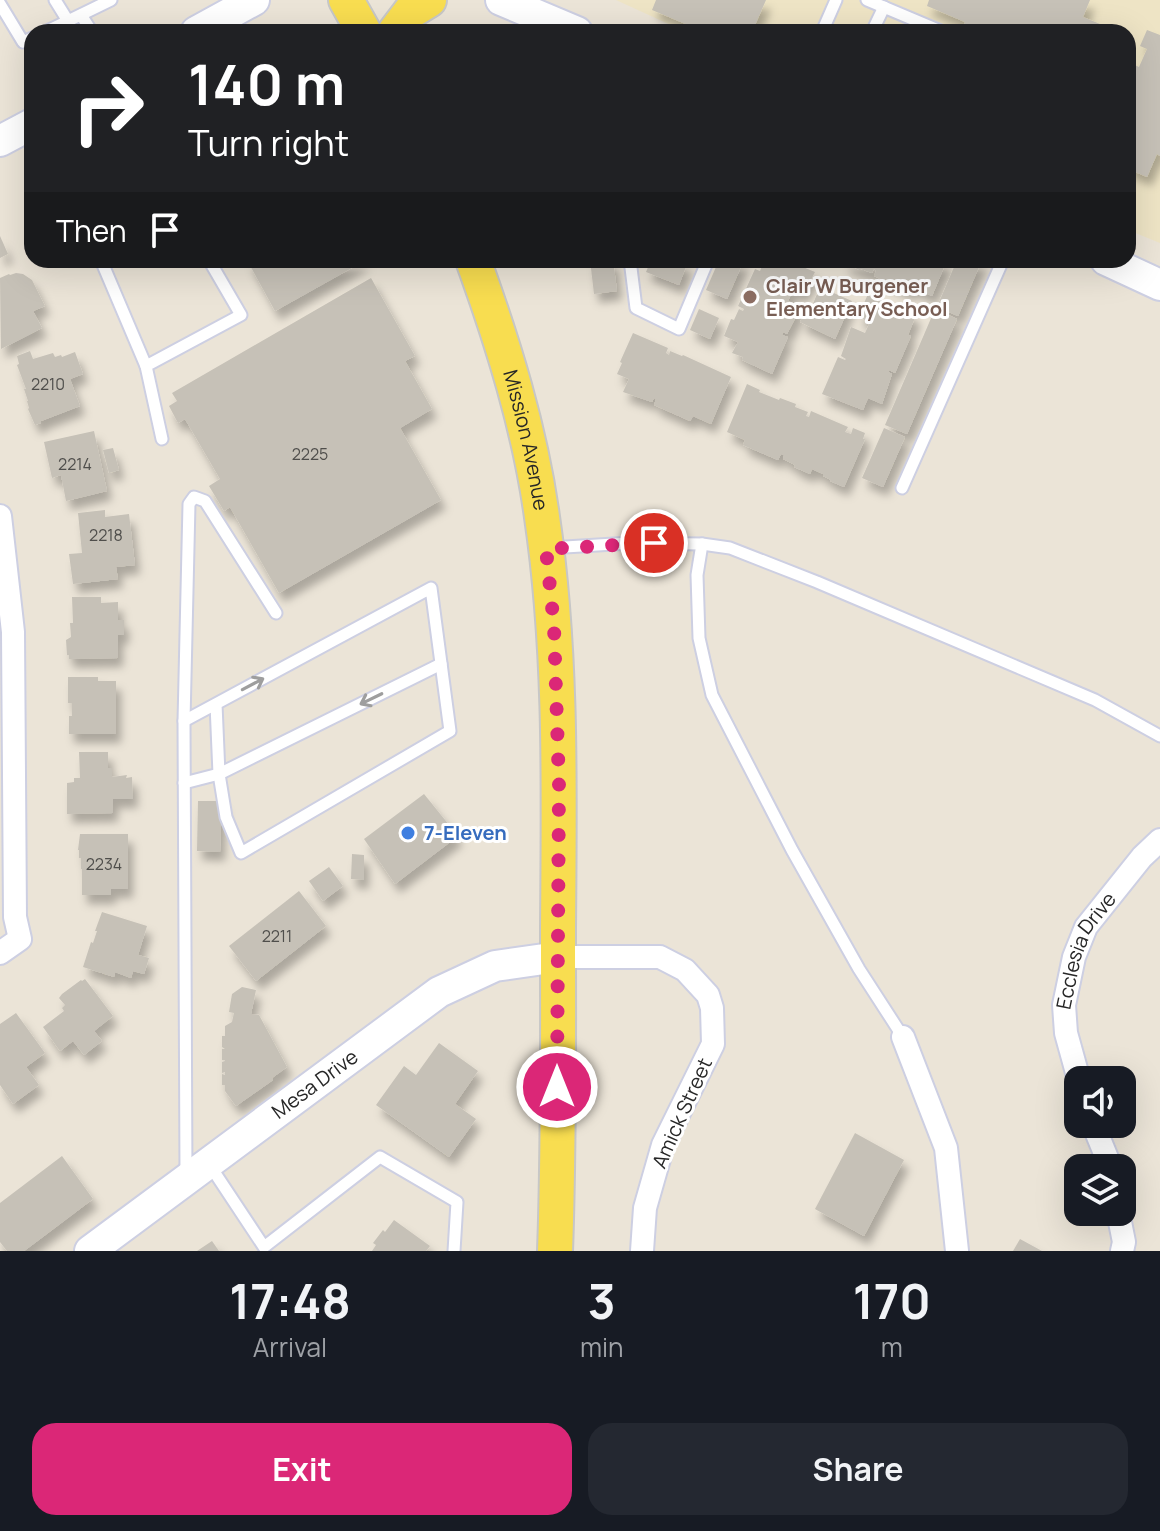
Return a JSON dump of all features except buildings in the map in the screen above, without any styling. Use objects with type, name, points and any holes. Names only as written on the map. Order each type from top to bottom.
[{"type":"main road","points":[[210,24],[254,0]]},
{"type":"main road","points":[[346,0],[360,24]]},
{"type":"main road","points":[[401,24],[411,11],[429,0]]},
{"type":"main road","points":[[529,7],[562,24]]},
{"type":"main road","name":"Mission Avenue","points":[[476,268],[502,346],[531,457],[546,549],[554,626],[559,785],[555,1251]]},
{"type":"main road","points":[[1123,268],[1160,285]]},
{"type":"main road","name":"Mesa Drive","points":[[90,1251],[439,992],[495,966],[558,957]]},
{"type":"street","points":[[0,516],[13,632],[15,917],[20,939],[0,953]]},
{"type":"street","name":"Ecclesia Drive","points":[[1075,1066],[1066,1033],[1064,1005],[1074,957],[1086,927],[1142,857],[1160,840]]},
{"type":"street","name":"Amick Street","points":[[558,957],[660,957],[685,970],[708,995],[712,1008],[713,1044],[663,1145],[645,1208],[642,1251]]},
{"type":"street","points":[[903,1037],[946,1148],[957,1251]]},
{"type":"street","points":[[1121,1226],[1124,1242],[1122,1251]]},
{"type":"lane","points":[[55,0],[68,21]]},
{"type":"lane","points":[[62,24],[111,0]]},
{"type":"lane","points":[[826,24],[836,0]]},
{"type":"lane","points":[[867,0],[924,24]]},
{"type":"lane","points":[[0,4],[24,42]]},
{"type":"lane","points":[[876,24],[884,7]]},
{"type":"lane","points":[[81,15],[87,24]]},
{"type":"lane","points":[[104,268],[146,366],[162,439]]},
{"type":"lane","points":[[146,366],[241,315],[214,268]]},
{"type":"lane","points":[[631,268],[636,308],[679,329],[705,268]]},
{"type":"lane","points":[[902,488],[999,268]]},
{"type":"lane","points":[[276,613],[205,501],[194,497],[189,504],[184,783],[197,1172],[264,1247],[380,1157],[457,1202],[454,1251]]},
{"type":"lane","points":[[546,549],[630,543],[702,544],[730,548],[1095,700],[1160,736]]},
{"type":"lane","points":[[702,544],[697,575],[699,638],[712,695],[792,850],[859,969],[903,1037]]},
{"type":"lane","points":[[184,721],[431,588],[450,731],[241,853],[226,817],[219,774],[216,704]]},
{"type":"lane","points":[[184,783],[219,774],[441,664]]},
{"type":"shaded area","points":[[616,0],[1160,0],[1160,243],[1136,233],[1136,24],[668,24]]},
{"type":"place","name":"Clair W Burgener Elementary School","points":[[750,297]]},
{"type":"place","name":"7-Eleven","points":[[408,833]]},
{"type":"route","points":[[557,1087],[559,785],[554,626],[546,549],[654,543]]}]
